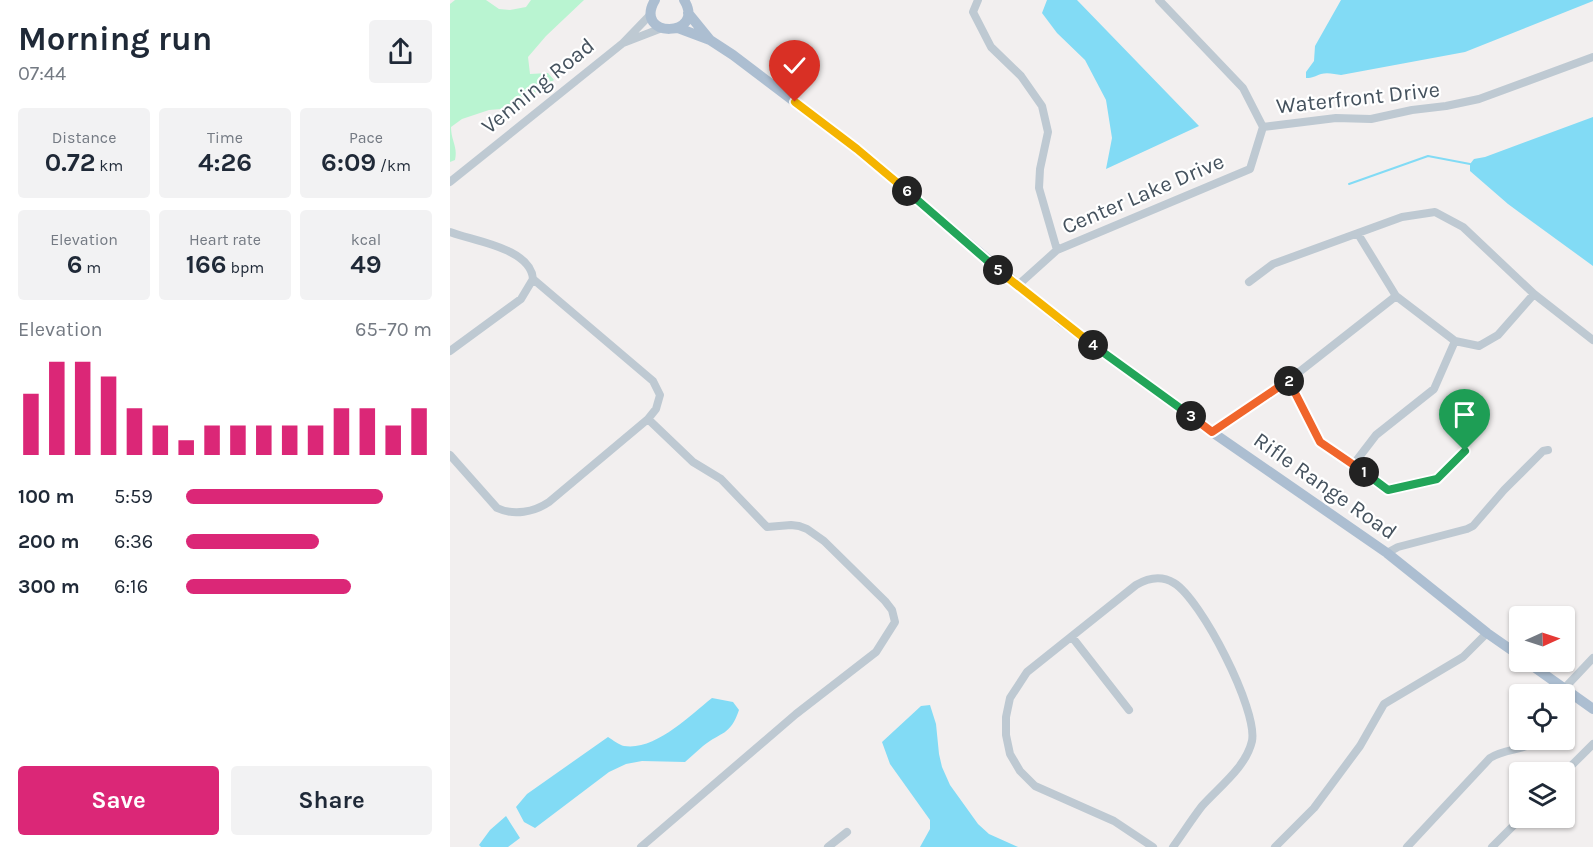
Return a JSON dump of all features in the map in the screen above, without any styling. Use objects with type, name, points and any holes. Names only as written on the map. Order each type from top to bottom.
[{"type":"main road","points":[[643,0],[652,8],[654,21],[662,28],[670,30],[678,28],[685,22],[688,6]]},
{"type":"main road","name":"Rifle Range Road","points":[[688,6],[710,40]]},
{"type":"main road","name":"Rifle Range Road","points":[[678,28],[710,40],[857,149],[1062,322],[1212,432],[1387,553],[1509,648]]},
{"type":"main road","points":[[1539,672],[1554,684]]},
{"type":"main road","points":[[1575,696],[1593,709]]},
{"type":"street","name":"Center Lake Drive","points":[[978,0],[973,12],[991,47],[1021,76],[1042,106],[1047,132],[1039,188],[1057,250]]},
{"type":"street","points":[[1159,0],[1243,88],[1263,127]]},
{"type":"street","name":"Venning Road","points":[[450,182],[623,43],[652,8]]},
{"type":"street","name":"Venning Road","points":[[623,43],[662,28]]},
{"type":"street","name":"Waterfront Drive","points":[[1263,127],[1336,118],[1371,119],[1412,110],[1446,106],[1479,99],[1593,57]]},
{"type":"street","name":"Center Lake Drive","points":[[1017,286],[1057,250],[1250,169],[1263,127]]},
{"type":"street","points":[[1250,282],[1273,264],[1402,217],[1435,212],[1463,227],[1534,294],[1593,340]]},
{"type":"street","points":[[450,232],[503,248],[512,253],[532,271],[533,279],[521,299],[450,351]]},
{"type":"street","points":[[1358,234],[1396,296],[1455,341],[1479,346],[1498,335],[1534,294]]},
{"type":"street","points":[[450,455],[497,508],[524,512],[534,510],[549,502],[656,409],[659,390],[653,381],[533,279]]},
{"type":"street","points":[[1212,432],[1289,380],[1396,296]]},
{"type":"street","points":[[1353,465],[1376,435],[1434,389],[1455,341]]},
{"type":"street","points":[[1289,380],[1320,442],[1388,490],[1437,479],[1465,451]]},
{"type":"street","points":[[641,847],[796,714],[876,652],[895,622],[892,610],[885,601],[824,541],[799,526],[773,528],[762,523],[722,480],[693,462],[648,418]]},
{"type":"street","points":[[1387,553],[1398,547],[1473,526],[1511,483],[1544,451],[1548,450]]},
{"type":"street","points":[[1153,847],[1114,821],[1035,786],[1020,771],[1010,754],[1006,735],[1006,717],[1011,698],[1027,672],[1136,585],[1156,578],[1173,582],[1185,591],[1222,648],[1252,723],[1248,755],[1201,808],[1173,847]]},
{"type":"street","points":[[1275,847],[1314,807],[1360,746],[1384,704],[1463,657],[1487,633]]},
{"type":"street","points":[[1072,637],[1130,710]]},
{"type":"street","points":[[1569,684],[1593,658]]},
{"type":"street","points":[[1575,762],[1593,744]]},
{"type":"street","points":[[1407,847],[1490,758],[1497,753],[1512,750]]},
{"type":"street","points":[[1492,847],[1511,828]]},
{"type":"street","points":[[828,847],[847,832]]},
{"type":"green space","points":[[455,0],[486,0],[499,9],[510,10],[526,7],[531,0],[584,0],[546,36],[528,57],[530,74],[548,73],[554,80],[512,108],[489,110],[462,119],[451,127],[456,155],[455,160],[450,162],[450,4]]},
{"type":"water","points":[[1047,0],[1077,0],[1199,126],[1106,169],[1112,138],[1106,100],[1085,60],[1057,33],[1042,13]]},
{"type":"water","points":[[1341,0],[1593,1],[1465,52],[1341,75],[1326,73],[1306,78],[1306,72],[1314,61],[1315,46]]},
{"type":"water","points":[[1593,117],[1593,266],[1508,204],[1470,171],[1470,164],[1474,159]]},
{"type":"water","points":[[712,698],[733,702],[739,710],[736,718],[729,729],[703,746],[685,762],[642,761],[626,764],[609,772],[535,828],[524,822],[516,807],[527,794],[608,737],[624,746],[648,743],[671,731]]},
{"type":"water","points":[[930,705],[936,724],[942,767],[950,785],[978,824],[989,834],[1018,847],[920,847],[930,829],[930,820],[890,764],[882,742],[921,706]]},
{"type":"water","points":[[506,816],[520,838],[508,847],[481,847],[479,845],[490,830]]},
{"type":"waterway","points":[[1349,184],[1428,156],[1470,164]]},
{"type":"route","points":[[795,102],[857,149],[1062,322],[1212,432],[1289,380],[1320,442],[1388,490],[1437,479],[1465,451]]}]
